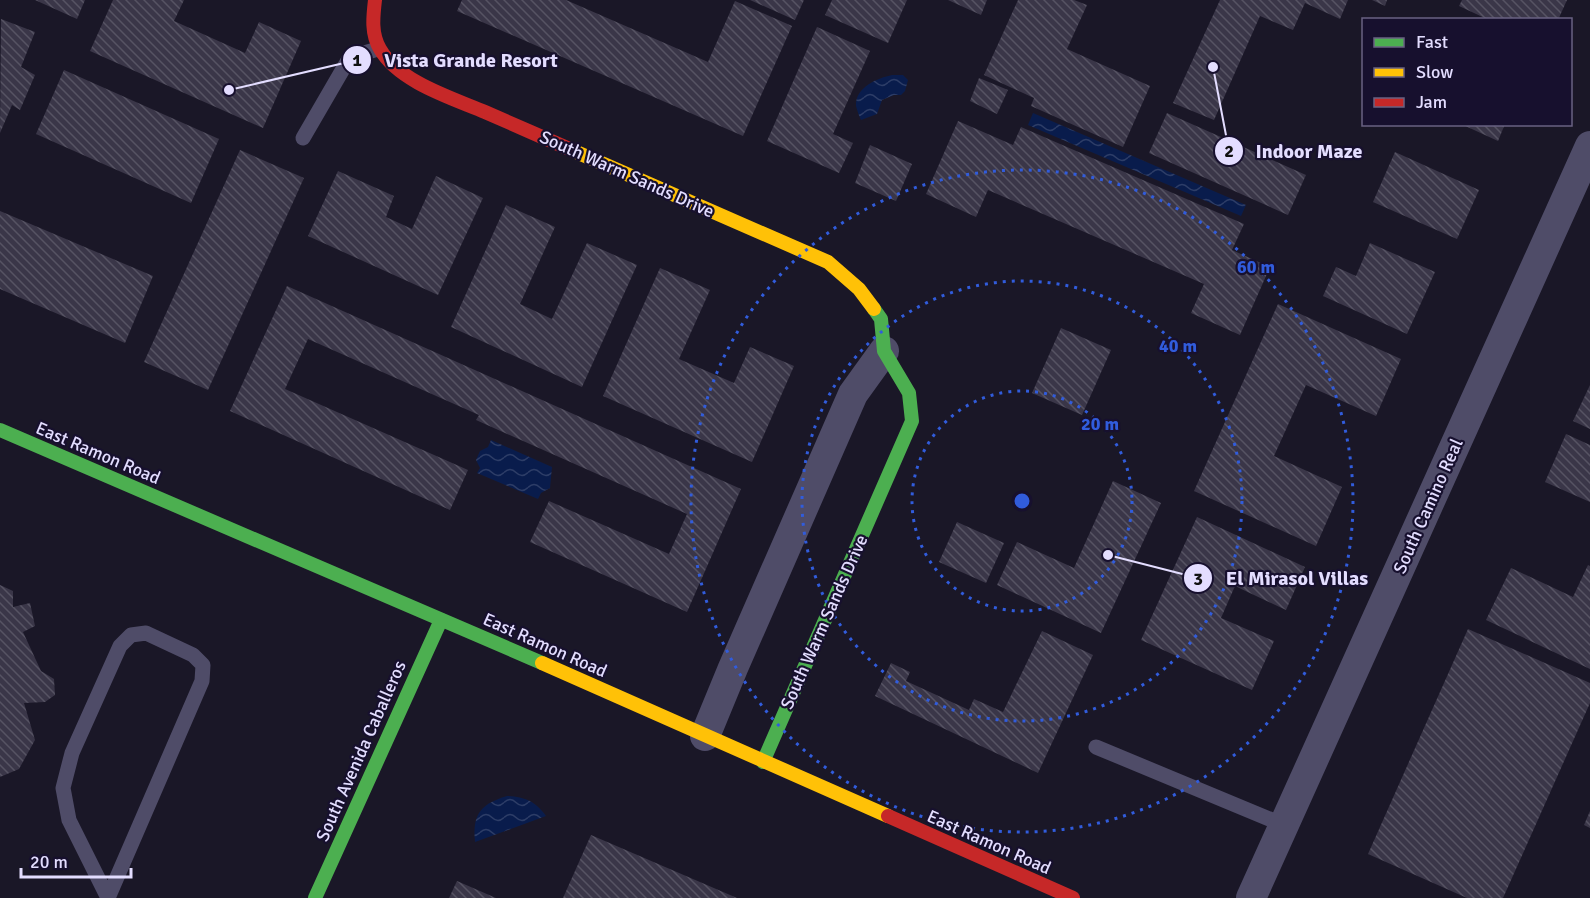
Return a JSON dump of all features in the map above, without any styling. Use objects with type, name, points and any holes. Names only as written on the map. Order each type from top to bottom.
[{"type":"street","points":[[375,0],[372,15],[378,49]]},
{"type":"street","name":"South Warm Sands Drive","points":[[378,49],[396,69],[419,83],[828,262],[859,289],[881,319],[884,351],[909,393],[912,422],[763,762]]},
{"type":"street","name":"South Camino Real","points":[[1251,898],[1590,146]]},
{"type":"street","points":[[705,736],[853,394],[884,351]]},
{"type":"street","name":"East Ramon Road","points":[[0,430],[514,650],[1073,898]]},
{"type":"street","name":"South Avenida Caballeros","points":[[315,898],[441,620]]},
{"type":"lane","points":[[303,138],[350,57],[378,49]]},
{"type":"lane","points":[[146,633],[193,655],[203,665],[202,681],[108,898],[69,820],[63,788],[72,753],[120,646],[132,635],[146,633]]},
{"type":"lane","points":[[1096,747],[1284,825]]},
{"type":"water","points":[[892,75],[903,75],[908,80],[905,91],[901,95],[882,100],[877,114],[861,120],[856,106],[859,94],[868,84]]},
{"type":"water","points":[[1033,113],[1246,205],[1241,216],[1028,125]]},
{"type":"water","points":[[491,440],[552,467],[550,488],[541,493],[538,499],[477,473],[480,468],[476,460],[480,451],[488,447]]},
{"type":"water","points":[[507,796],[529,801],[546,816],[475,842],[475,824],[480,812],[491,803]]},
{"type":"building","points":[[35,0],[85,0],[77,19]]},
{"type":"building","points":[[113,0],[184,0],[174,21],[245,53],[259,22],[301,41],[263,128],[90,51]]},
{"type":"building","points":[[462,0],[566,0],[708,62],[735,1],[792,26],[743,136],[457,11]]},
{"type":"building","points":[[750,0],[804,0],[795,20]]},
{"type":"building","points":[[832,0],[907,0],[888,43],[825,15]]},
{"type":"building","points":[[948,0],[987,0],[981,15]]},
{"type":"building","points":[[1018,0],[1074,0],[1087,5],[1067,49],[1150,86],[1123,147],[1031,106],[1034,98],[984,75]]},
{"type":"building","points":[[1220,0],[1348,0],[1340,19],[1305,3],[1293,30],[1260,16],[1214,120],[1173,103]]},
{"type":"building","points":[[1372,0],[1387,0],[1385,6]]},
{"type":"building","points":[[1462,0],[1567,0],[1559,18],[1485,18],[1459,6]]},
{"type":"building","points":[[1,19],[35,32],[21,67],[35,75],[20,110],[12,105],[0,133]]},
{"type":"building","points":[[817,27],[870,51],[833,134],[853,143],[839,173],[767,141]]},
{"type":"building","points":[[64,70],[219,139],[191,203],[36,134]]},
{"type":"building","points":[[979,78],[1008,90],[997,114],[970,101]]},
{"type":"building","points":[[1167,113],[1306,175],[1288,215],[1149,153]]},
{"type":"building","points":[[958,121],[1013,145],[1021,127],[1244,224],[1232,250],[1270,267],[1240,335],[1191,313],[1204,284],[988,190],[976,217],[926,194]]},
{"type":"building","points":[[1465,126],[1504,126],[1498,141]]},
{"type":"building","points":[[870,145],[912,164],[896,201],[855,183]]},
{"type":"building","points":[[240,150],[304,178],[208,390],[144,362]]},
{"type":"building","points":[[1395,152],[1479,190],[1457,239],[1373,202]]},
{"type":"building","points":[[338,171],[394,196],[386,217],[412,229],[436,176],[483,198],[438,295],[308,236]]},
{"type":"building","points":[[506,205],[555,227],[520,304],[552,319],[587,243],[637,265],[582,387],[451,327]]},
{"type":"building","points":[[0,211],[153,276],[125,343],[0,289]]},
{"type":"building","points":[[1370,243],[1435,272],[1407,334],[1323,296],[1336,267],[1356,276]]},
{"type":"building","points":[[660,268],[710,290],[679,359],[734,383],[750,347],[794,366],[752,462],[603,396]]},
{"type":"building","points":[[287,286],[741,489],[687,612],[530,542],[549,501],[669,554],[687,514],[476,420],[479,415],[308,339],[285,389],[468,470],[450,510],[230,411]]},
{"type":"building","points":[[1278,304],[1401,359],[1376,416],[1306,385],[1274,456],[1342,487],[1316,546],[1194,491]]},
{"type":"building","points":[[1061,328],[1111,350],[1082,415],[1032,393]]},
{"type":"building","points":[[1590,385],[1590,429],[1573,421]]},
{"type":"building","points":[[1566,434],[1590,445],[1590,502],[1545,482]]},
{"type":"building","points":[[1113,481],[1161,503],[1101,633],[997,585],[1017,542],[1074,568]]},
{"type":"building","points":[[1197,517],[1305,567],[1286,610],[1235,586],[1221,618],[1274,641],[1252,690],[1141,640]]},
{"type":"building","points":[[957,522],[1004,543],[986,583],[939,562]]},
{"type":"building","points":[[1588,565],[1590,566],[1590,669],[1486,620],[1511,568],[1573,597]]},
{"type":"building","points":[[0,585],[13,591],[13,607],[30,603],[35,626],[23,632],[41,671],[54,679],[55,695],[45,702],[24,703],[35,740],[19,769],[0,777]]},
{"type":"building","points":[[1468,629],[1590,683],[1590,703],[1503,898],[1467,898],[1368,854]]},
{"type":"building","points":[[1042,631],[1093,655],[1038,773],[875,696],[891,663],[910,672],[906,681],[969,710],[974,699],[1003,712]]},
{"type":"building","points":[[1590,811],[1590,828],[1584,825]]},
{"type":"building","points":[[591,835],[737,898],[563,898]]},
{"type":"building","points":[[457,881],[496,898],[449,898]]},
{"type":"traffic: fast","points":[[763,762],[912,421],[909,393],[884,351],[881,319],[874,309]]},
{"type":"traffic: fast","points":[[0,430],[542,663]]},
{"type":"traffic: fast","points":[[315,898],[441,620]]},
{"type":"traffic: slow","points":[[574,151],[828,262],[859,289],[874,309]]},
{"type":"traffic: slow","points":[[542,663],[888,816]]},
{"type":"traffic: jam","points":[[375,0],[373,25],[377,43],[389,61],[400,71],[442,95],[574,151]]},
{"type":"traffic: jam","points":[[888,816],[1073,898]]},
{"type":"place","name":"Indoor Maze","points":[[1213,67]]},
{"type":"place","name":"Vista Grande Resort","points":[[229,90]]},
{"type":"place","name":"El Mirasol Villas","points":[[1108,555]]}]
